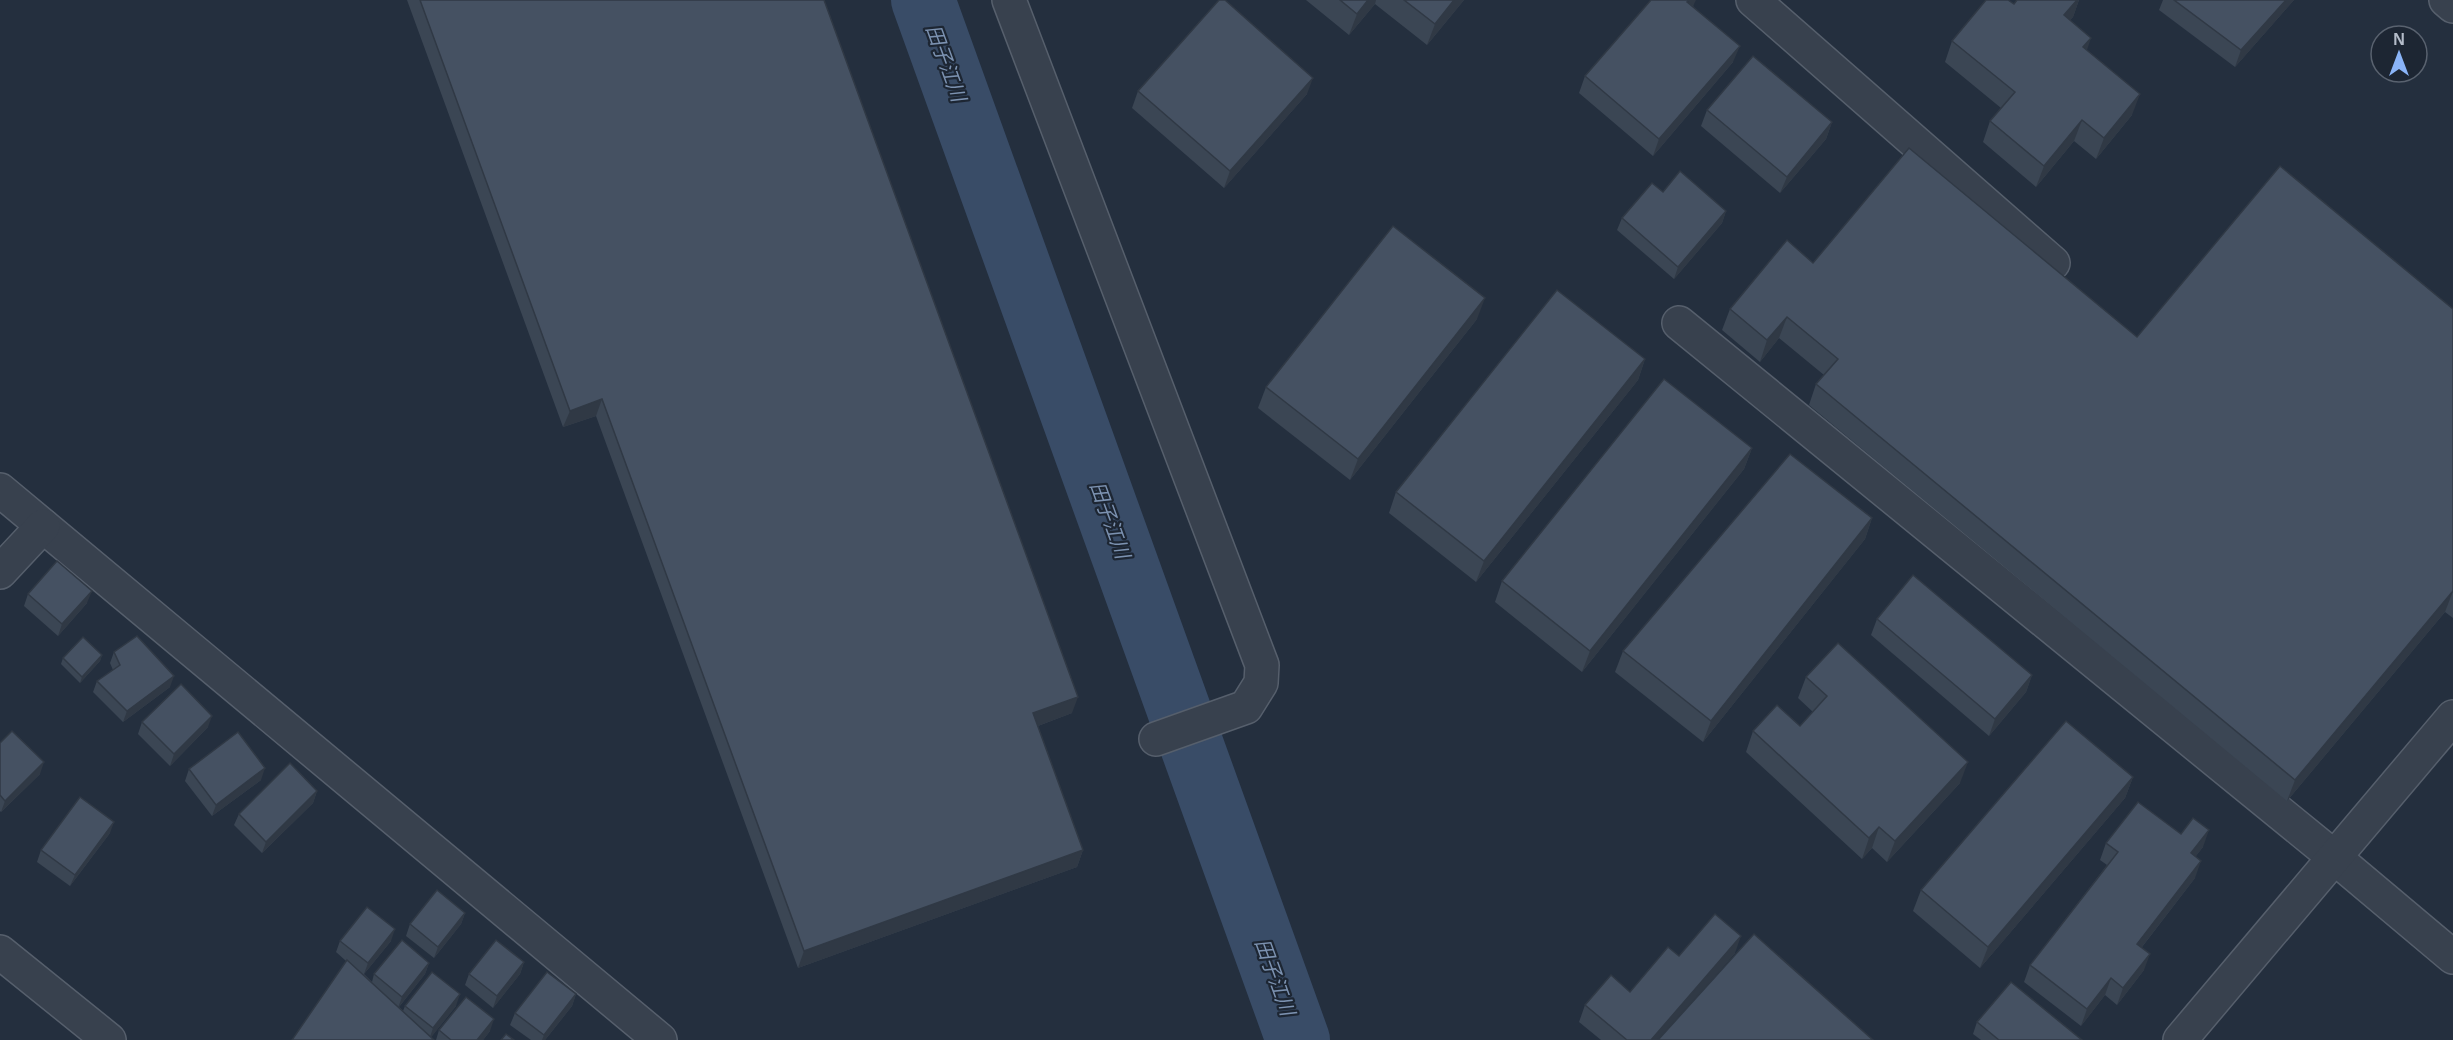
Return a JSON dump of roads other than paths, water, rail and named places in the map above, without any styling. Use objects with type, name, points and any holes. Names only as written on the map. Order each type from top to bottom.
[{"type":"street","points":[[1009,0],[1262,665],[1261,682],[1246,707],[1156,739]]},
{"type":"street","points":[[1753,0],[2053,263]]},
{"type":"street","points":[[2446,0],[2453,6]]},
{"type":"street","points":[[1679,323],[2334,857],[2453,957]]},
{"type":"street","points":[[0,490],[660,1040]]},
{"type":"street","points":[[0,572],[43,526]]},
{"type":"street","points":[[2180,1040],[2453,717]]},
{"type":"street","points":[[0,952],[109,1040]]},
{"type":"waterway","name":"田子江川","points":[[923,0],[1298,1040]]}]
